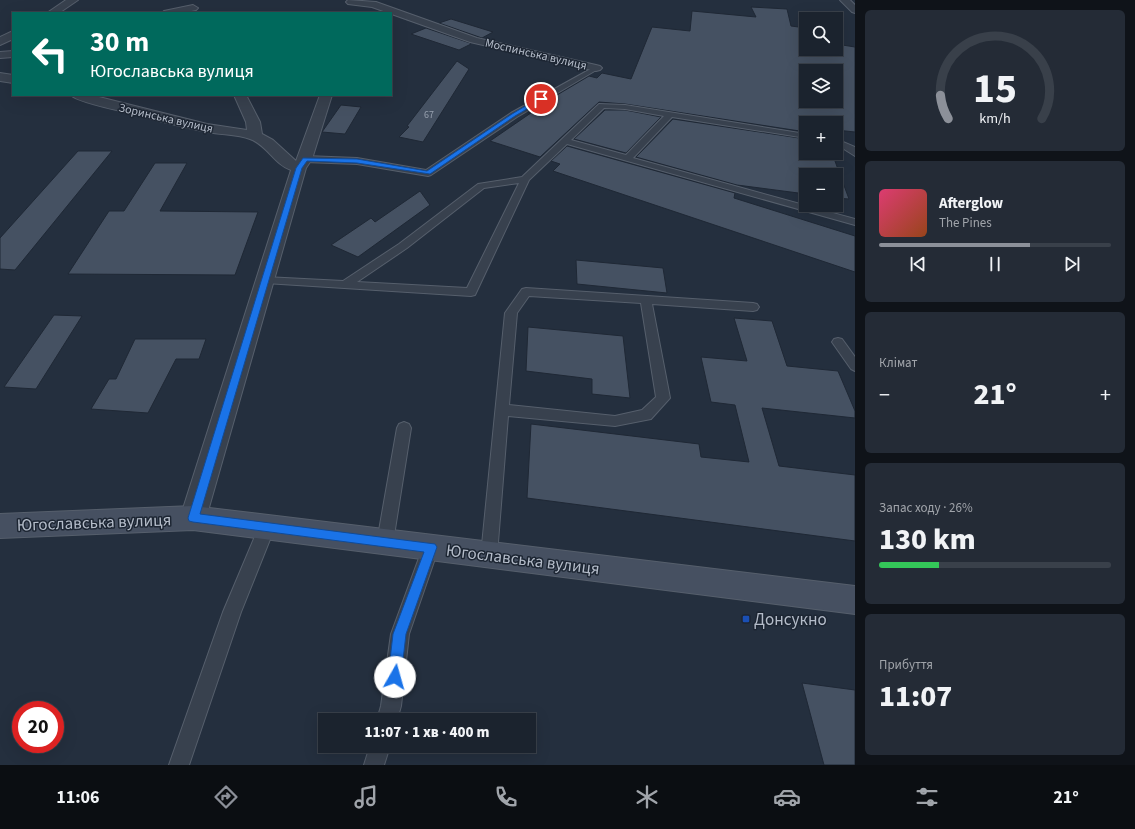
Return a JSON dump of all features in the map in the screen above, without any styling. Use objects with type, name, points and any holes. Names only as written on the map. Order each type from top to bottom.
[{"type":"main road","name":"Югославська вулиця","points":[[0,526],[193,518],[855,600]]},
{"type":"street","points":[[54,12],[73,0]]},
{"type":"street","points":[[167,12],[182,0],[195,11]]},
{"type":"street","points":[[844,0],[855,10]]},
{"type":"street","name":"Моспинська вулиця","points":[[348,12],[351,1],[373,4],[474,40],[596,68]]},
{"type":"street","points":[[180,12],[195,11]]},
{"type":"street","points":[[0,42],[12,35]]},
{"type":"street","points":[[0,55],[12,54]]},
{"type":"street","points":[[0,77],[12,79]]},
{"type":"street","name":"Зоринська вулиця","points":[[80,96],[109,105],[209,128],[255,136],[271,144],[286,162],[299,152]]},
{"type":"street","points":[[240,96],[253,122],[255,136]]},
{"type":"street","points":[[193,518],[265,280],[299,152],[326,96]]},
{"type":"street","points":[[271,144],[299,152]]},
{"type":"lane","name":"Моспинська вулиця","points":[[299,152],[428,173],[514,115],[596,68]]},
{"type":"lane","points":[[265,280],[471,292],[525,180],[602,106],[624,107],[799,135]]},
{"type":"lane","points":[[627,159],[670,114]]},
{"type":"lane","points":[[565,141],[855,222]]},
{"type":"lane","points":[[843,144],[854,150],[855,153]]},
{"type":"lane","points":[[345,285],[402,246],[481,186],[525,180]]},
{"type":"lane","points":[[489,555],[511,314],[526,292],[753,307]]},
{"type":"lane","points":[[502,410],[614,421],[646,415],[663,398],[646,300]]},
{"type":"lane","points":[[838,342],[855,366]]},
{"type":"lane","points":[[385,542],[404,428]]},
{"type":"lane","points":[[179,765],[232,612],[268,527]]},
{"type":"lane","points":[[389,713],[400,634],[431,547]]},
{"type":"lane","points":[[374,765],[378,753]]},
{"type":"building","points":[[751,7],[787,9],[791,26],[799,27],[799,56],[843,56],[843,45],[855,47],[855,132],[843,131],[843,116],[799,116],[799,131],[625,104],[599,102],[540,157],[490,141],[557,95],[589,76],[597,78],[602,73],[631,79],[652,27],[690,31],[692,11],[756,17]]},
{"type":"building","points":[[451,19],[493,32],[482,38],[439,23]]},
{"type":"building","points":[[426,28],[471,44],[459,50],[411,34]]},
{"type":"building","points":[[457,61],[469,69],[423,142],[399,137],[409,127],[407,126]]},
{"type":"building","points":[[341,105],[361,107],[345,134],[322,132]]},
{"type":"building","points":[[605,110],[625,110],[661,117],[626,153],[574,139]]},
{"type":"building","points":[[673,119],[799,138],[799,160],[835,160],[838,168],[799,168],[799,193],[737,185],[636,157]]},
{"type":"building","points":[[567,146],[735,193],[734,198],[855,236],[855,272],[553,171],[560,164],[551,161]]},
{"type":"building","points":[[78,151],[112,151],[15,270],[0,269],[0,238]]},
{"type":"building","points":[[155,163],[187,163],[160,211],[258,212],[235,275],[68,274],[109,211],[124,211]]},
{"type":"building","points":[[843,183],[849,199],[843,199]]},
{"type":"building","points":[[420,191],[430,205],[358,257],[331,245],[371,218],[375,222]]},
{"type":"building","points":[[576,260],[663,268],[667,293],[577,284]]},
{"type":"building","points":[[54,315],[82,316],[36,389],[4,387]]},
{"type":"building","points":[[734,318],[772,321],[787,366],[838,371],[855,411],[855,418],[762,408],[779,466],[855,475],[855,541],[527,498],[531,424],[699,444],[701,457],[749,462],[735,405],[711,402],[701,357],[747,361]]},
{"type":"building","points":[[528,327],[623,336],[630,398],[592,394],[592,379],[526,371]]},
{"type":"building","points":[[135,339],[206,339],[199,359],[176,359],[148,413],[91,409],[109,379],[116,379]]},
{"type":"building","points":[[802,683],[855,690],[855,765],[824,765]]},
{"type":"place","name":"Донсукно","points":[[746,619]]},
{"type":"route","points":[[395,677],[400,634],[431,547],[193,518],[299,168],[305,159],[357,161],[428,173],[514,115],[541,99]]}]
